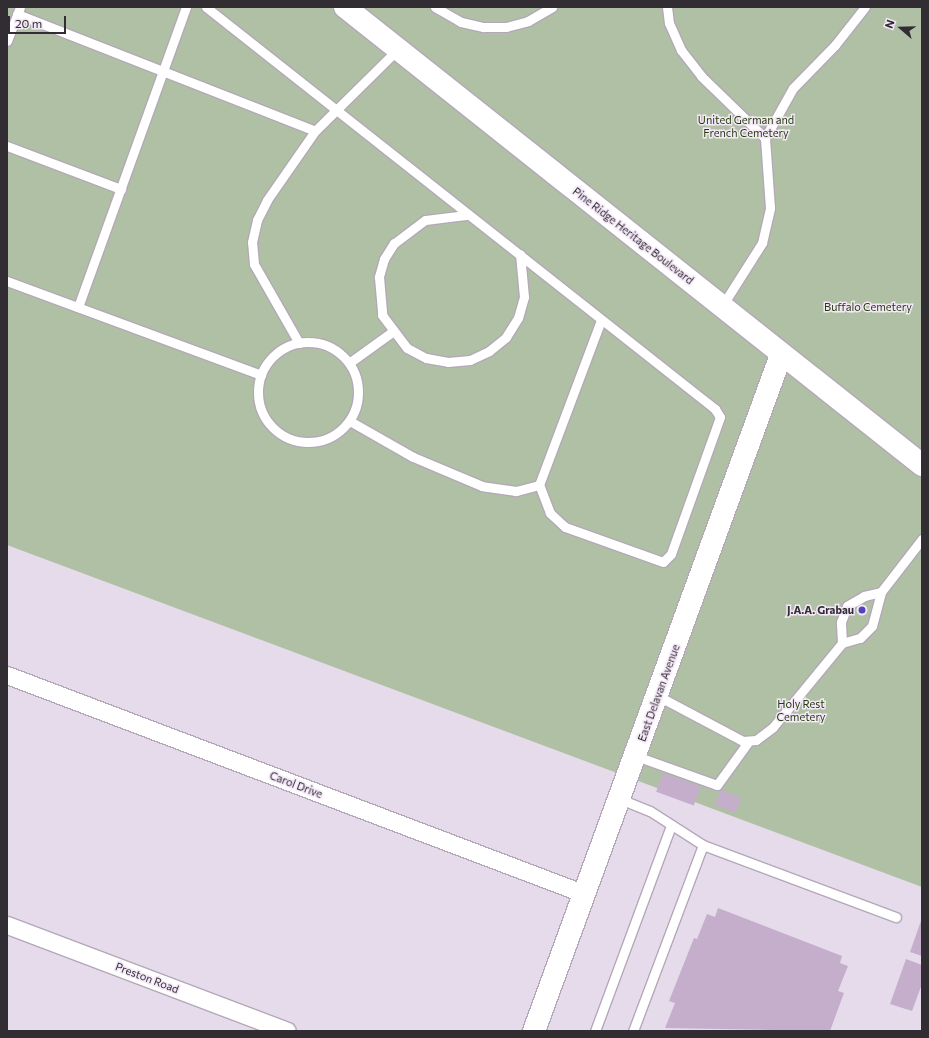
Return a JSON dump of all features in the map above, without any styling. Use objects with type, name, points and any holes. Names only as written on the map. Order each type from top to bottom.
[{"type":"street","name":"Pine Ridge Heritage Boulevard","points":[[345,7],[781,355],[922,465]]},
{"type":"street","name":"East Delavan Avenue","points":[[534,1031],[658,696],[781,355]]},
{"type":"street","name":"Carol Drive","points":[[7,675],[585,894]]},
{"type":"street","name":"Preston Road","points":[[7,925],[287,1031]]},
{"type":"lane","points":[[78,307],[121,189],[161,70],[186,7]]},
{"type":"lane","points":[[206,7],[338,110],[466,215],[520,254],[601,320],[715,409],[720,417],[672,554],[663,562],[656,561],[565,527],[550,513],[539,484],[601,320]]},
{"type":"lane","points":[[435,7],[460,22],[483,27],[506,27],[528,21],[552,7]]},
{"type":"lane","points":[[667,7],[669,23],[681,50],[701,76],[766,138]]},
{"type":"lane","points":[[722,307],[762,243],[770,208],[766,138],[793,88],[835,45],[864,7]]},
{"type":"lane","points":[[7,41],[18,10],[161,70],[315,131]]},
{"type":"lane","points":[[299,343],[266,290],[254,264],[252,242],[267,200],[315,131],[338,110],[398,49]]},
{"type":"lane","points":[[7,146],[121,189]]},
{"type":"lane","points":[[466,215],[425,220],[394,243],[384,259],[379,284],[382,315],[392,332],[407,348],[440,361],[470,360],[489,351],[506,337],[518,318],[524,297],[520,254]]},
{"type":"lane","points":[[7,281],[260,375]]},
{"type":"lane","points":[[349,362],[392,332]]},
{"type":"lane","points":[[299,343],[332,348],[349,362],[358,381],[358,402],[350,421],[335,436],[315,443],[289,439],[276,432],[263,416],[257,396],[260,375],[275,354],[299,343]]},
{"type":"lane","points":[[350,421],[413,457],[482,486],[516,491],[539,484]]},
{"type":"lane","points":[[636,756],[717,785],[748,742],[763,736],[773,727],[842,643],[860,638],[872,626],[881,592],[922,539]]},
{"type":"lane","points":[[842,643],[841,622],[848,606],[864,596],[881,592]]},
{"type":"lane","points":[[658,696],[748,742]]},
{"type":"lane","points":[[620,799],[671,825],[703,846],[896,917]]},
{"type":"lane","points":[[595,1031],[671,825]]},
{"type":"lane","points":[[633,1031],[703,846]]},
{"type":"green space","points":[[7,7],[922,7],[922,887],[7,545]]},
{"type":"building","points":[[663,773],[701,787],[694,805],[656,792]]},
{"type":"building","points":[[721,790],[741,798],[735,813],[715,805]]},
{"type":"building","points":[[718,908],[842,956],[840,963],[848,966],[838,991],[844,993],[830,1031],[665,1028],[675,1003],[669,1001],[694,938],[697,939],[707,914],[715,917]]},
{"type":"building","points":[[922,918],[922,956],[910,952]]},
{"type":"building","points":[[906,959],[922,965],[922,984],[912,1011],[890,1004]]},
{"type":"place","name":"J.A.A. Grabau","points":[[862,610]]},
{"type":"park label","name":"United German and French Cemetery","points":[[746,127]]},
{"type":"park label","name":"Buffalo Cemetery","points":[[868,307]]},
{"type":"park label","name":"Holy Rest Cemetery","points":[[801,711]]}]
